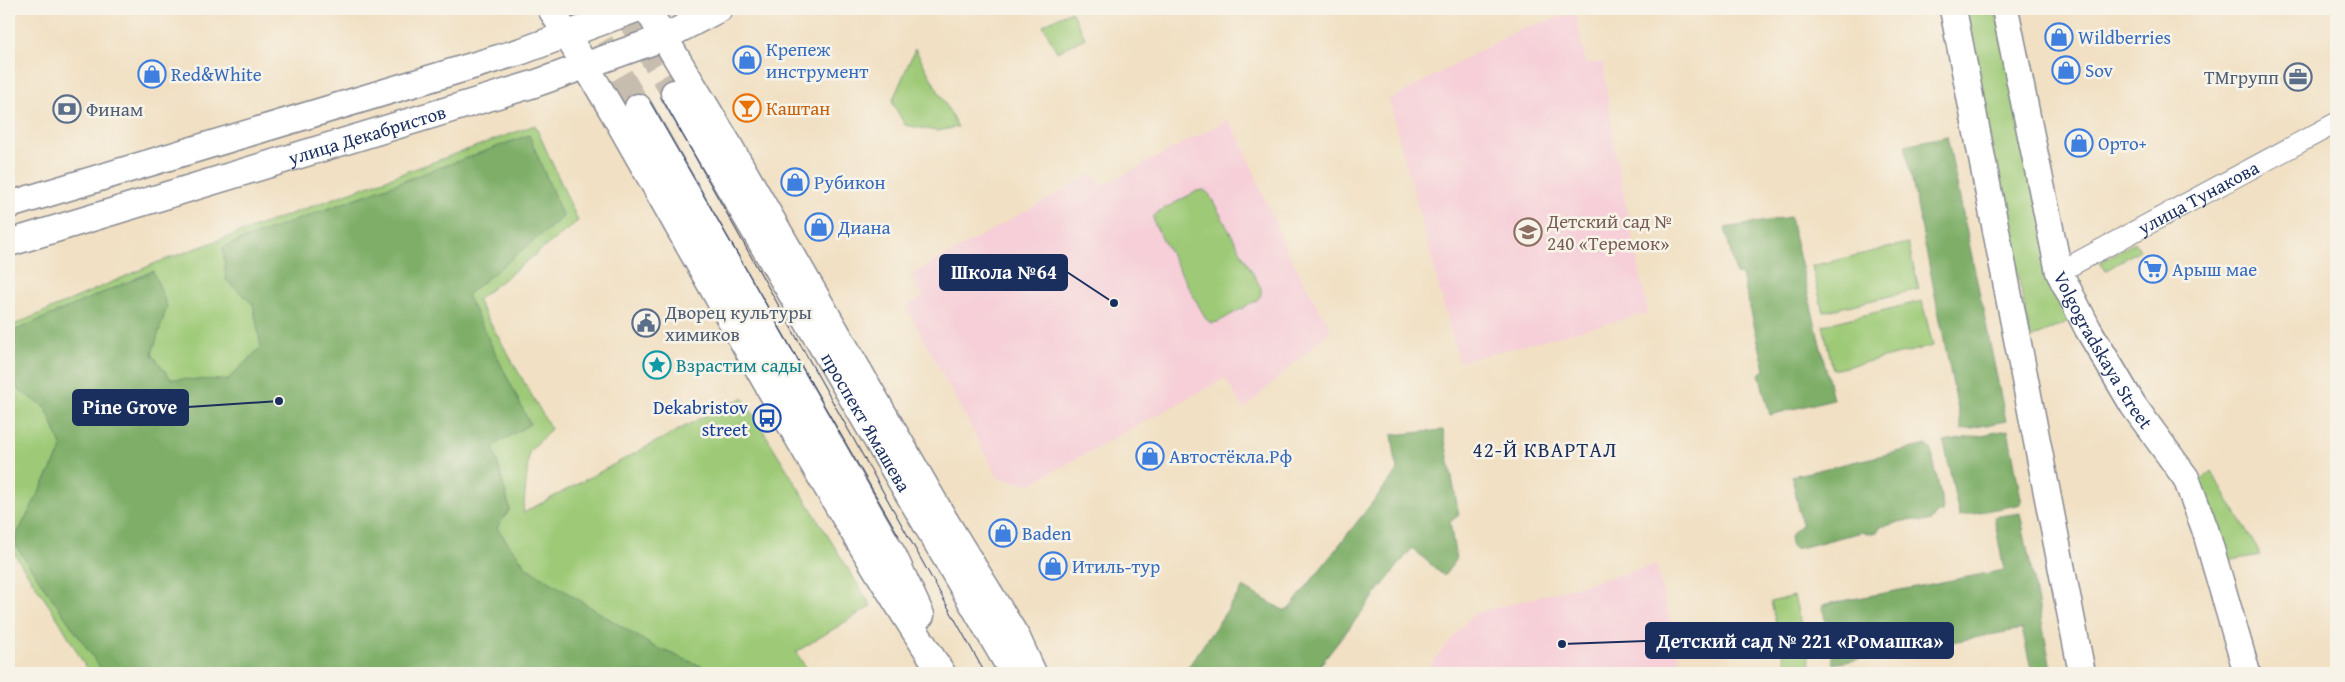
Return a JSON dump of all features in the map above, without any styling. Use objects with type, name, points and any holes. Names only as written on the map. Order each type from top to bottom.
[{"type":"main road","points":[[551,9],[897,604],[942,673]]},
{"type":"main road","name":"улица Декабристов","points":[[9,205],[566,36],[636,9]]},
{"type":"main road","points":[[648,9],[944,519],[1017,638],[1033,673]]},
{"type":"main road","name":"улица Декабристов","points":[[9,243],[586,67],[665,38],[719,9]]},
{"type":"main road","points":[[1953,9],[2082,673]]},
{"type":"main road","name":"Volgogradskaya Street","points":[[2005,9],[2059,272],[2088,329],[2133,405],[2186,478],[2205,529],[2248,673]]},
{"type":"main road","name":"проспект Ямашева","points":[[674,93],[1013,673]]},
{"type":"main road","points":[[638,107],[894,557],[948,673]]},
{"type":"street","name":"улица Тунакова","points":[[2059,272],[2336,123]]},
{"type":"shaded area","name":"Детский сад № 240 «Теремок»","points":[[1575,13],[1586,64],[1603,62],[1615,151],[1648,313],[1459,362],[1389,100],[1520,29]]},
{"type":"shaded area","points":[[1228,120],[1241,141],[1285,247],[1331,330],[1244,409],[1225,378],[1030,484],[998,478],[906,306],[923,297],[911,275],[1092,174],[1102,186]]},
{"type":"shaded area","points":[[1656,565],[1683,673],[1423,673],[1473,614]]},
{"type":"green space","points":[[1964,9],[1995,9],[2073,319],[2031,339]]},
{"type":"green space","points":[[1071,11],[1085,38],[1057,52],[1043,25]]},
{"type":"green space","points":[[915,49],[958,127],[937,131],[905,125],[892,102]]},
{"type":"green space","points":[[535,125],[578,221],[477,300],[551,429],[529,452],[523,513],[725,405],[743,398],[871,606],[796,652],[809,673],[89,673],[60,622],[9,546],[9,327],[156,263]]},
{"type":"green space","points":[[529,135],[563,217],[467,295],[530,424],[493,446],[510,509],[497,528],[526,567],[653,646],[718,673],[104,673],[13,542],[62,448],[46,408],[9,383],[9,333],[153,271],[167,306],[152,354],[171,379],[227,380],[261,347],[253,304],[226,280],[223,247]]},
{"type":"green space","points":[[1947,136],[2006,421],[1962,430],[1905,145]]},
{"type":"green space","points":[[1204,190],[1209,194],[1261,288],[1261,295],[1257,300],[1218,322],[1211,323],[1206,319],[1155,225],[1153,217],[1158,212],[1197,191]]},
{"type":"green space","points":[[1790,217],[1833,399],[1770,415],[1759,374],[1765,370],[1742,275],[1736,274],[1725,228]]},
{"type":"green space","points":[[2135,242],[2140,250],[2105,271],[2100,262]]},
{"type":"green space","points":[[1908,243],[1919,289],[1823,312],[1812,266]]},
{"type":"green space","points":[[1922,301],[1933,346],[1833,370],[1823,325]]},
{"type":"green space","points":[[1443,430],[1459,515],[1450,522],[1456,560],[1444,576],[1412,548],[1314,673],[1184,673],[1243,587],[1283,610],[1289,609],[1397,471],[1392,435]]},
{"type":"green space","points":[[2008,430],[2022,504],[1959,516],[1944,442]]},
{"type":"green space","points":[[1927,445],[1931,449],[1943,507],[1942,512],[1938,513],[1931,520],[1923,522],[1912,519],[1880,527],[1877,532],[1867,534],[1863,532],[1794,549],[1791,546],[1791,536],[1802,525],[1792,476]]},
{"type":"green space","points":[[2211,471],[2261,555],[2226,561],[2212,511],[2200,481]]},
{"type":"green space","points":[[2020,513],[2052,673],[2032,673],[2022,629],[1834,664],[1822,605],[2004,570],[1994,517]]},
{"type":"green space","points":[[1794,596],[1813,673],[1788,673],[1771,602]]},
{"type":"tunnel","points":[[581,9],[638,107]]},
{"type":"tunnel","points":[[624,9],[674,93]]},
{"type":"tram line","points":[[662,98],[985,673]]},
{"type":"tram line","points":[[650,102],[899,536]]},
{"type":"place","name":"Wildberries","points":[[2059,37]]},
{"type":"place","name":"Крепеж инструмент","points":[[747,60]]},
{"type":"place","name":"Sov","points":[[2066,70]]},
{"type":"place","name":"Red&White","points":[[152,74]]},
{"type":"place","name":"ТМгрупп","points":[[2298,77]]},
{"type":"place","name":"Каштан","points":[[747,108]]},
{"type":"place","name":"Финам","points":[[67,109]]},
{"type":"place","name":"Орто+","points":[[2079,143]]},
{"type":"place","name":"Рубикон","points":[[795,182]]},
{"type":"place","name":"Диана","points":[[819,227]]},
{"type":"place","name":"Детский сад № 240 «Теремок»","points":[[1528,232]]},
{"type":"place","name":"Арыш мае","points":[[2153,269]]},
{"type":"place","name":"Школа №64","points":[[1114,303]]},
{"type":"place","name":"Дворец культуры химиков","points":[[646,323]]},
{"type":"place","name":"Взрастим сады","points":[[657,365]]},
{"type":"place","name":"Pine Grove","points":[[279,401]]},
{"type":"place","name":"Dekabristov street","points":[[767,418]]},
{"type":"place","name":"Автостёкла.Рф","points":[[1150,456]]},
{"type":"place","name":"Baden","points":[[1003,533]]},
{"type":"place","name":"Итиль-тур","points":[[1053,566]]},
{"type":"place","name":"Детский сад № 221 «Ромашка»","points":[[1562,644]]},
{"type":"district","name":"42-Й КВАРТАЛ","points":[[1545,450]]}]
